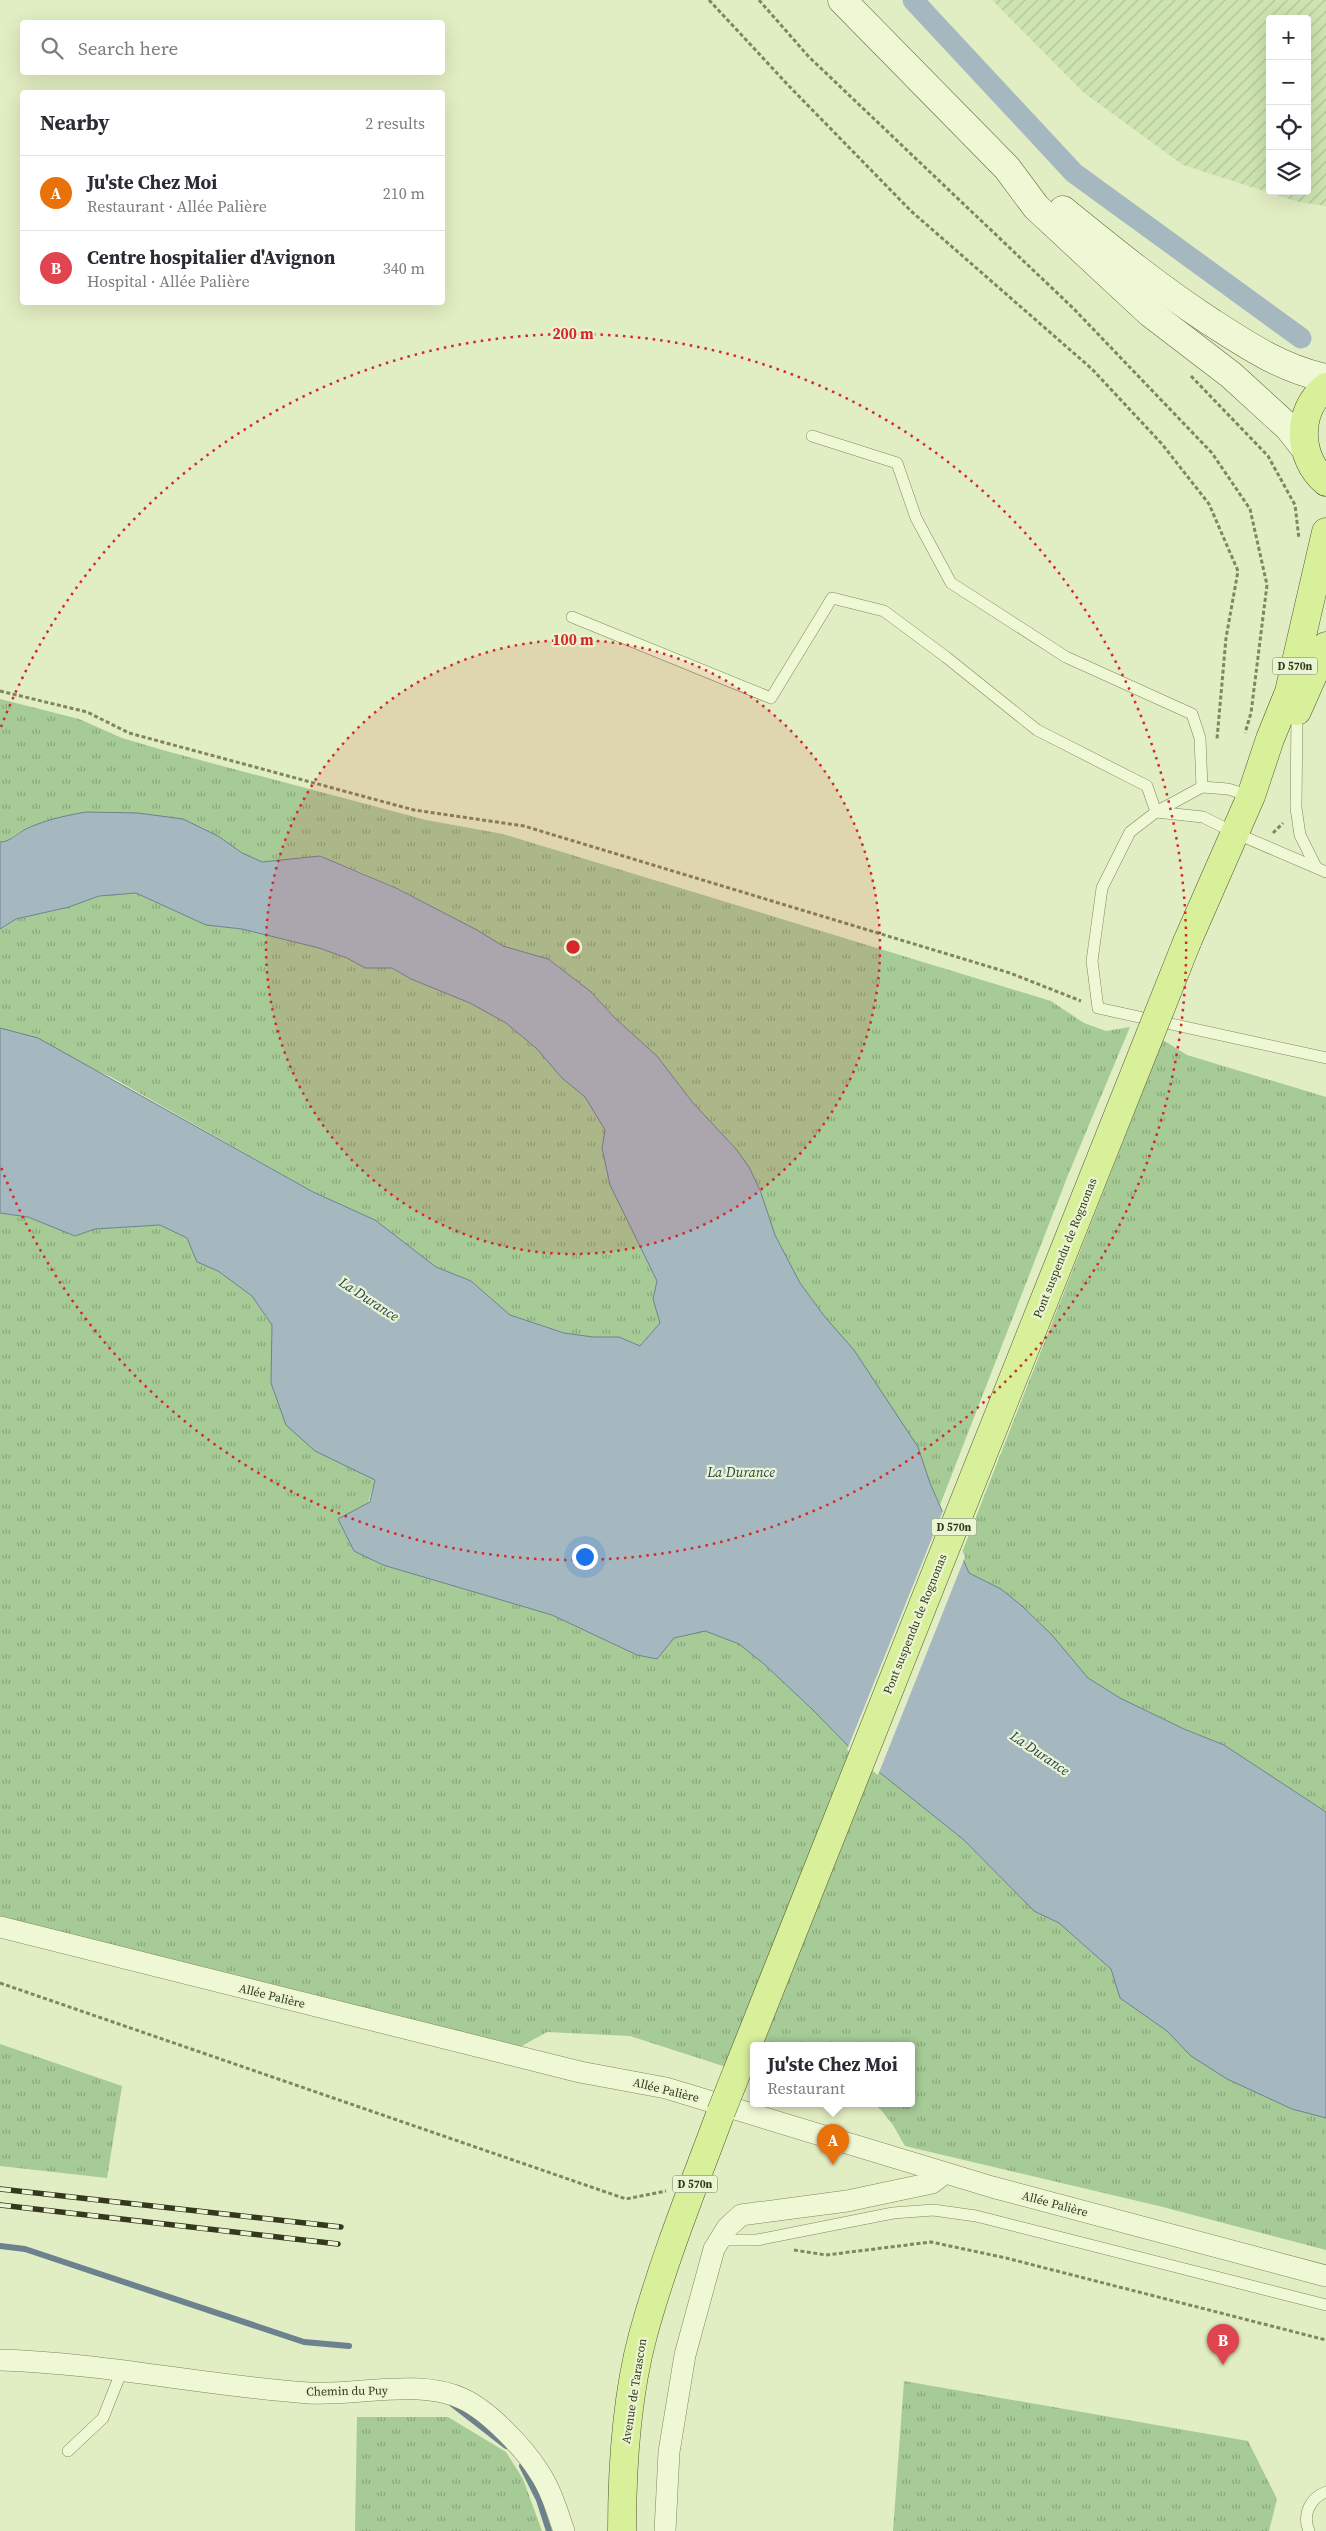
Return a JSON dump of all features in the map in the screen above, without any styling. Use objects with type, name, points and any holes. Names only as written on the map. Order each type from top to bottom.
[{"type":"main road","points":[[842,0],[1007,168],[1139,271],[1247,346],[1287,367],[1326,378]]},
{"type":"main road","points":[[1007,168],[1036,207],[1109,276],[1150,313],[1231,375],[1289,428],[1304,447],[1311,465],[1325,487]]},
{"type":"main road","points":[[1304,447],[1303,427],[1308,408],[1319,392],[1326,387]]},
{"type":"main road","name":"D 570n","points":[[1235,833],[1251,796],[1270,739],[1289,692],[1326,532]]},
{"type":"main road","name":"D 570n","points":[[1251,796],[1297,713],[1326,646]]},
{"type":"main road","name":"Pont suspendu de Rognonas","points":[[694,2186],[721,2112],[1187,942],[1235,833]]},
{"type":"main road","name":"Avenue de Tarascon","points":[[622,2531],[622,2491],[627,2420],[643,2336],[667,2255],[694,2186]]},
{"type":"street","name":"Allée Palière","points":[[0,1927],[580,2072],[666,2088],[945,2173],[1326,2276]]},
{"type":"street","points":[[665,2531],[669,2452],[683,2364],[714,2249],[728,2228],[741,2215],[847,2201],[932,2183],[945,2173]]},
{"type":"street","name":"Chemin du Puy","points":[[0,2360],[46,2362],[122,2370],[310,2393],[422,2390],[463,2399],[483,2412],[512,2439],[538,2471],[553,2498],[564,2531]]},
{"type":"lane","points":[[812,436],[897,463],[916,518],[951,583],[1066,657],[1192,714],[1200,738],[1202,787]]},
{"type":"lane","points":[[572,617],[771,698],[832,598],[884,611],[946,657],[1037,730],[1147,786],[1156,812]]},
{"type":"lane","points":[[1297,713],[1296,808],[1300,835],[1321,869]]},
{"type":"lane","points":[[1251,796],[1228,789],[1202,787],[1156,812],[1130,832],[1102,888],[1092,961],[1098,1008],[1326,1058]]},
{"type":"lane","points":[[1156,812],[1203,817],[1235,833],[1321,869]]},
{"type":"lane","points":[[720,2240],[769,2238],[893,2213],[941,2211],[976,2216],[1326,2305]]},
{"type":"lane","points":[[68,2450],[104,2418],[122,2370]]},
{"type":"lane","points":[[1308,2531],[1306,2516],[1309,2507],[1314,2499],[1326,2492]]},
{"type":"path","points":[[709,0],[788,85],[911,211],[1092,369],[1162,444],[1204,497],[1238,571],[1226,638],[1215,756],[1201,763]]},
{"type":"path","points":[[759,0],[809,57],[1073,308],[1212,453],[1250,509],[1267,585],[1251,713],[1243,739]]},
{"type":"path","points":[[1246,432],[1268,456],[1295,505],[1298,523]]},
{"type":"path","points":[[0,690],[86,712],[129,733],[414,810],[524,826],[1010,973],[1098,1008]]},
{"type":"path","points":[[0,1983],[626,2199],[694,2186]]},
{"type":"path","points":[[769,2238],[790,2250],[826,2254],[932,2242],[1006,2258],[1326,2340]]},
{"type":"green space","points":[[992,0],[1326,0],[1326,206],[1299,202],[1277,195],[1311,195],[1311,15],[1266,15],[1266,191],[1183,165],[1083,92]]},
{"type":"green space","points":[[0,699],[79,719],[122,738],[166,751],[426,820],[503,834],[1051,1001],[1084,1023],[1106,1031],[1130,1027],[1068,1175],[940,1505],[930,1483],[825,1317],[800,1283],[775,1235],[760,1190],[736,1149],[693,1103],[657,1056],[615,1018],[590,991],[548,959],[503,946],[477,930],[397,888],[320,856],[262,862],[242,853],[218,836],[22,830],[6,842],[0,842]]},
{"type":"green space","points":[[136,893],[206,925],[242,929],[319,948],[347,958],[365,968],[392,968],[411,979],[470,1003],[506,1023],[536,1048],[562,1078],[585,1097],[605,1130],[602,1148],[610,1185],[657,1281],[653,1299],[660,1323],[640,1346],[619,1337],[593,1337],[564,1333],[510,1315],[471,1281],[436,1267],[375,1220],[313,1192],[111,1077],[0,1028],[0,929],[16,919],[69,907],[99,896]]},
{"type":"green space","points":[[1163,1040],[1187,1055],[1326,1097],[1326,1812],[1224,1745],[1184,1729],[1120,1698],[1088,1678],[1052,1635],[1022,1606],[1001,1589],[969,1573],[961,1555]]},
{"type":"green space","points":[[0,1213],[28,1217],[75,1236],[95,1229],[161,1225],[187,1238],[197,1262],[218,1271],[252,1296],[272,1325],[271,1383],[315,1451],[375,1480],[354,1551],[383,1565],[552,1615],[637,1655],[657,1659],[674,1638],[705,1631],[739,1644],[764,1664],[813,1710],[854,1752],[964,1840],[1034,1911],[1059,1923],[1111,1969],[1120,1998],[1167,2031],[1185,2049],[1292,2109],[1326,2118],[1326,2250],[1159,2206],[905,2146],[893,2125],[878,2107],[915,2107],[915,2042],[750,2042],[750,2075],[630,2036],[547,2032],[518,2048],[0,1917]]},
{"type":"green space","points":[[0,2044],[122,2086],[107,2178],[0,2166]]},
{"type":"green space","points":[[904,2381],[1248,2441],[1277,2499],[1269,2531],[893,2531]]},
{"type":"green space","points":[[357,2417],[448,2417],[506,2452],[523,2479],[542,2531],[355,2531]]},
{"type":"water","name":"La Durance","points":[[86,812],[138,813],[183,819],[218,836],[242,853],[262,862],[320,856],[396,888],[477,930],[503,946],[548,959],[590,991],[615,1018],[657,1056],[693,1103],[736,1149],[749,1167],[760,1190],[775,1235],[800,1283],[825,1317],[854,1350],[918,1447],[930,1483],[969,1573],[1001,1589],[1022,1606],[1052,1635],[1088,1678],[1120,1698],[1184,1729],[1224,1745],[1326,1812],[1326,2118],[1292,2109],[1227,2079],[1191,2056],[1167,2031],[1120,1998],[1111,1969],[1059,1923],[1034,1911],[964,1840],[854,1752],[813,1710],[764,1664],[739,1644],[705,1631],[674,1638],[657,1659],[637,1655],[552,1615],[383,1565],[354,1551],[338,1519],[370,1502],[375,1480],[315,1451],[286,1425],[271,1383],[272,1325],[252,1296],[218,1271],[197,1262],[187,1238],[160,1225],[95,1229],[75,1236],[28,1217],[0,1213],[0,1028],[38,1038],[313,1192],[375,1220],[436,1267],[471,1281],[510,1315],[564,1333],[593,1337],[619,1337],[640,1346],[660,1323],[653,1299],[657,1281],[610,1185],[602,1148],[605,1130],[585,1097],[562,1078],[536,1048],[506,1023],[470,1003],[411,979],[392,968],[365,968],[347,958],[319,948],[242,929],[206,925],[136,893],[99,896],[69,907],[16,919],[0,929],[0,842],[4,842],[24,830],[39,824]]},
{"type":"pier","points":[[944,1508],[965,1557],[878,1775],[847,1750]]},
{"type":"waterway","points":[[913,0],[1074,173],[1301,338]]},
{"type":"waterway","points":[[0,2246],[25,2249],[304,2342],[349,2346]]},
{"type":"waterway","points":[[452,2404],[506,2446]]},
{"type":"waterway","points":[[522,2466],[539,2500],[549,2531]]},
{"type":"railway","points":[[0,2189],[341,2227]]},
{"type":"railway","points":[[0,2205],[338,2244]]},
{"type":"place","name":"Ju'ste Chez Moi","points":[[833,2165]]},
{"type":"place","name":"Centre hospitalier d'Avignon","points":[[1223,2365]]}]
